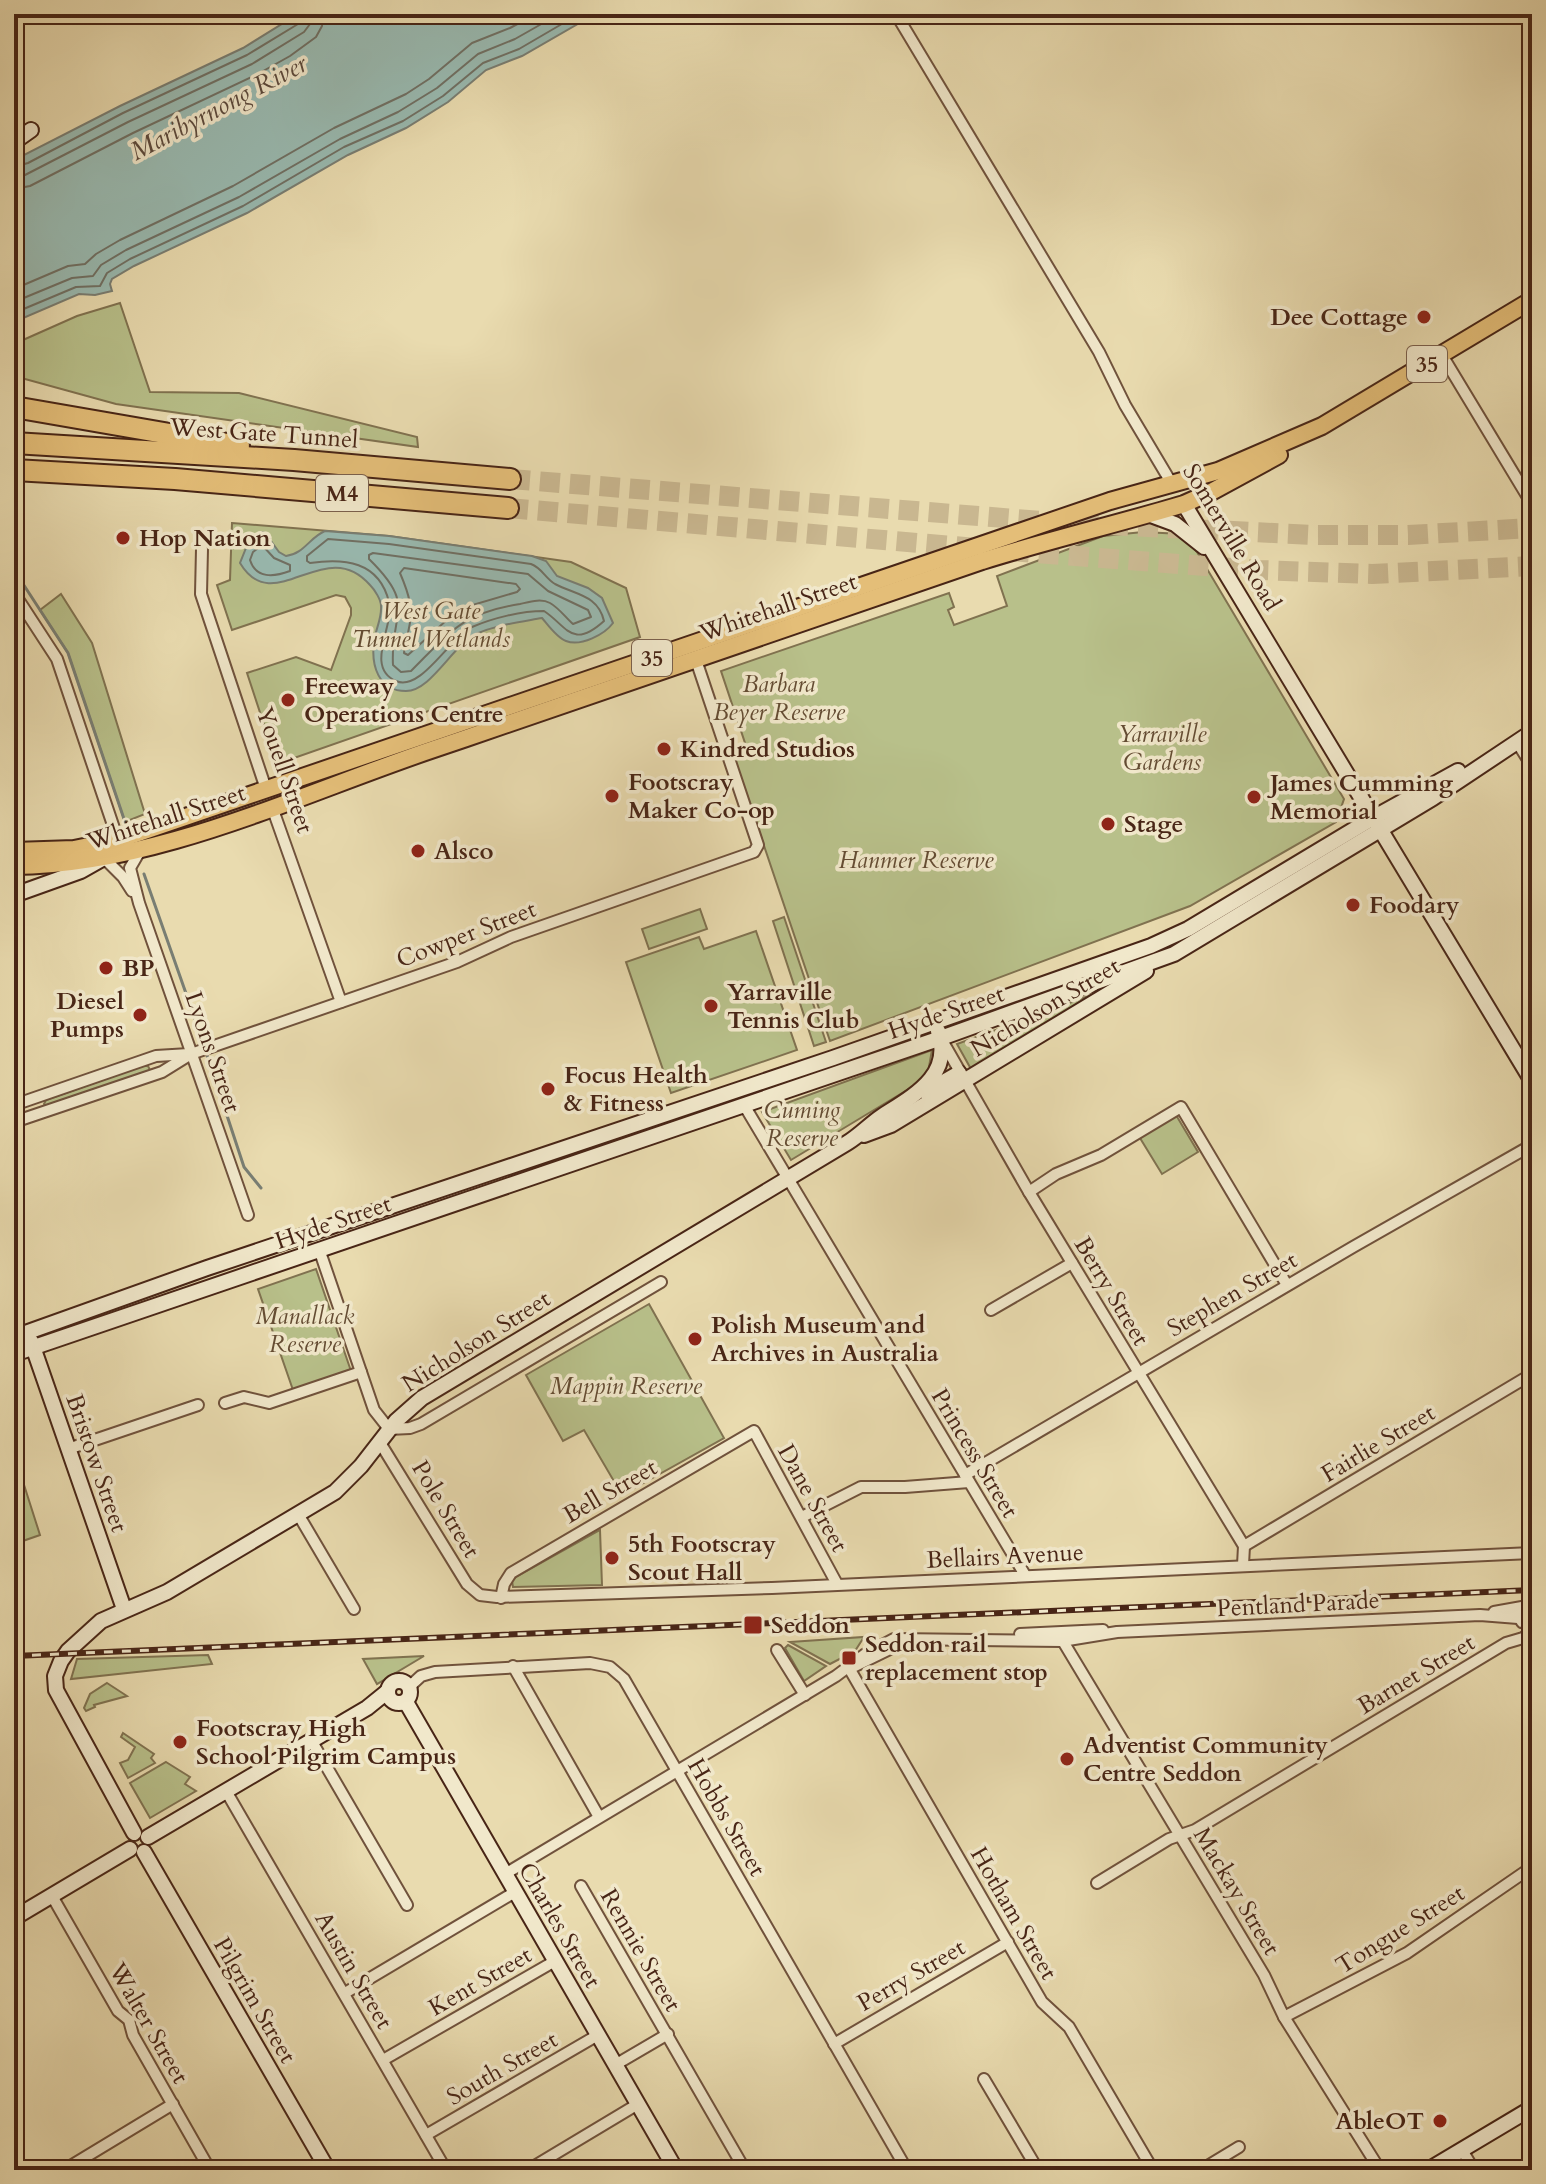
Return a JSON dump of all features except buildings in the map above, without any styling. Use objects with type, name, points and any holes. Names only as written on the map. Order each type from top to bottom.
[{"type":"highway","points":[[14,407],[255,449],[294,460]]},
{"type":"highway","name":"West Gate Tunnel","points":[[14,443],[294,460],[510,479]]},
{"type":"highway","name":"M4","points":[[14,470],[36,477],[175,479],[508,508]]},
{"type":"highway","points":[[14,483],[36,477]]},
{"type":"main road","name":"Whitehall Street","points":[[693,652],[1098,526],[1184,504],[1256,468],[1532,300]]},
{"type":"main road","name":"Whitehall Street","points":[[14,854],[74,849],[118,840],[266,789],[477,726],[693,652],[1110,501],[1230,466],[1322,426]]},
{"type":"main road","name":"Somerville Road","points":[[1172,484],[1184,504]]},
{"type":"main road","name":"Whitehall Street","points":[[104,858],[272,807],[477,726]]},
{"type":"main road","name":"Youell Street","points":[[266,789],[272,807]]},
{"type":"main road","points":[[14,866],[67,864],[104,858]]},
{"type":"street","name":"Somerville Road","points":[[896,14],[1099,352],[1129,413],[1172,484]]},
{"type":"street","points":[[14,132],[30,128],[14,142]]},
{"type":"street","points":[[1442,355],[1532,504]]},
{"type":"street","name":"Somerville Road","points":[[1184,504],[1532,1081]]},
{"type":"street","points":[[1148,514],[1184,529],[1221,565]]},
{"type":"street","name":"Youell Street","points":[[202,549],[201,594],[266,789]]},
{"type":"street","points":[[14,593],[57,659],[118,840]]},
{"type":"street","name":"Cowper Street","points":[[14,1122],[162,1072],[191,1054],[457,962],[511,937],[754,852],[758,845],[693,652]]},
{"type":"street","name":"Hyde Street","points":[[21,1334],[935,1022],[1179,934],[1376,824],[1433,798],[1532,732]]},
{"type":"street","points":[[1517,742],[1532,766]]},
{"type":"street","name":"Youell Street","points":[[272,807],[341,1002]]},
{"type":"street","name":"Hyde Street","points":[[14,1354],[941,1038],[1174,954],[1376,824]]},
{"type":"street","name":"Lyons Street","points":[[141,849],[130,867],[139,903],[248,1215]]},
{"type":"street","name":"Lyons Street","points":[[104,858],[123,877],[139,903]]},
{"type":"street","name":"Whitehall Street","points":[[14,895],[81,871],[104,858]]},
{"type":"street","name":"Nicholson Street","points":[[852,1140],[885,1128],[962,1077],[1174,954]]},
{"type":"street","points":[[935,1022],[941,1038]]},
{"type":"street","name":"Nicholson Street","points":[[141,1835],[57,1693],[55,1676],[65,1654],[101,1621],[155,1598],[348,1481],[389,1429],[422,1398],[852,1140],[924,1088],[935,1075],[941,1058],[941,1038]]},
{"type":"street","name":"Berry Street","points":[[941,1038],[1029,1192],[1244,1546]]},
{"type":"street","name":"Cowper Street","points":[[14,1105],[156,1056],[191,1054]]},
{"type":"street","points":[[897,1107],[962,1077]]},
{"type":"street","points":[[734,1091],[744,1105]]},
{"type":"street","name":"Princess Street","points":[[744,1105],[1025,1575]]},
{"type":"street","points":[[1029,1192],[1067,1169],[1101,1155],[1181,1107],[1287,1285]]},
{"type":"street","name":"Stephen Street","points":[[1520,1150],[1532,1139]]},
{"type":"street","name":"Stephen Street","points":[[802,1517],[861,1487],[905,1487],[967,1478],[1287,1285],[1532,1145]]},
{"type":"street","points":[[319,1249],[375,1412],[389,1429],[421,1424],[661,1282]]},
{"type":"street","points":[[259,1252],[265,1268]]},
{"type":"street","points":[[991,1310],[1072,1263]]},
{"type":"street","name":"Bristow Street","points":[[21,1334],[33,1347],[124,1609]]},
{"type":"street","points":[[225,1403],[244,1397],[269,1403],[361,1372]]},
{"type":"street","name":"Fairlie Street","points":[[1244,1546],[1532,1374]]},
{"type":"street","points":[[68,1449],[198,1405]]},
{"type":"street","name":"Dane Street","points":[[754,1431],[837,1584]]},
{"type":"street","name":"Bell Street","points":[[501,1598],[504,1584],[511,1573],[754,1431]]},
{"type":"street","name":"Pole Street","points":[[379,1441],[467,1584],[480,1595]]},
{"type":"street","points":[[298,1514],[354,1609]]},
{"type":"street","points":[[1243,1565],[1244,1546]]},
{"type":"street","name":"Bellairs Avenue","points":[[480,1595],[501,1598],[1532,1553]]},
{"type":"street","name":"Pentland Parade","points":[[505,1874],[805,1695],[890,1640],[989,1638],[1031,1632],[1060,1637],[1096,1630],[1117,1632],[1480,1615],[1528,1607]]},
{"type":"street","name":"Barnet Street","points":[[1097,1883],[1169,1839],[1195,1830],[1506,1643],[1527,1623],[1518,1612],[1528,1607]]},
{"type":"street","name":"Pentland Parade","points":[[1480,1615],[1527,1623]]},
{"type":"street","name":"Mackay Street","points":[[1060,1637],[1264,1975],[1284,2017],[1380,2170]]},
{"type":"street","points":[[777,1650],[805,1695]]},
{"type":"street","name":"Hobbs Street","points":[[399,1695],[421,1676],[435,1672],[513,1666],[576,1663],[610,1667],[624,1679],[907,2170]]},
{"type":"street","points":[[513,1666],[599,1817]]},
{"type":"street","name":"Hotham Street","points":[[849,1668],[1042,2002],[1069,2027],[1153,2170]]},
{"type":"street","points":[[14,1918],[137,1850],[129,1840],[226,1791],[367,1708],[399,1695]]},
{"type":"street","name":"Charles Street","points":[[399,1695],[676,2170]]},
{"type":"street","points":[[311,1740],[407,1905]]},
{"type":"street","name":"Austin Street","points":[[226,1791],[446,2170]]},
{"type":"street","name":"Pilgrim Street","points":[[137,1850],[328,2170]]},
{"type":"street","name":"Tongue Street","points":[[1284,2017],[1407,1953],[1532,1867]]},
{"type":"street","name":"Rennie Street","points":[[581,1886],[745,2170]]},
{"type":"street","points":[[345,1993],[515,1892]]},
{"type":"street","name":"Walter Street","points":[[52,1896],[118,2011],[129,2020],[133,2035],[210,2170]]},
{"type":"street","name":"Perry Street","points":[[834,2044],[1008,1942]]},
{"type":"street","name":"Kent Street","points":[[383,2060],[555,1961]]},
{"type":"street","name":"Rennie Street","points":[[615,2065],[668,2034]]},
{"type":"street","name":"South Street","points":[[426,2135],[598,2035]]},
{"type":"street","points":[[984,2079],[1038,2170]]},
{"type":"street","points":[[64,2170],[173,2104]]},
{"type":"street","points":[[528,2170],[638,2104]]},
{"type":"street","points":[[1428,2170],[1532,2108]]},
{"type":"street","points":[[1201,2170],[1239,2147]]},
{"type":"street","points":[[1462,2150],[1474,2170]]},
{"type":"green space","points":[[120,303],[150,392],[239,393],[417,437],[418,447],[116,404],[14,376],[14,344],[77,316]]},
{"type":"green space","name":"West Gate Tunnel Wetlands","points":[[232,523],[389,536],[571,562],[626,588],[640,637],[277,764],[247,673],[296,657],[331,670],[351,608],[345,597],[336,595],[232,630],[217,585],[230,580]]},
{"type":"green space","points":[[1143,532],[1182,534],[1197,552],[1344,799],[1336,822],[1190,906],[830,1041],[733,754],[747,749],[721,671],[949,593],[954,607],[948,610],[954,625],[1007,606],[997,576],[1103,536]]},
{"type":"green space","points":[[61,594],[92,643],[145,814],[125,822],[68,653],[40,610]]},
{"type":"green space","points":[[700,909],[707,929],[649,949],[642,929]]},
{"type":"green space","points":[[784,917],[826,1042],[814,1046],[773,921]]},
{"type":"green space","name":"Yarraville Tennis Club","points":[[756,931],[797,1050],[671,1093],[626,962],[699,937],[704,949]]},
{"type":"green space","points":[[1102,991],[971,1069],[957,1044]]},
{"type":"green space","name":"Cuming Reserve","points":[[932,1050],[927,1078],[791,1160],[762,1112]]},
{"type":"green space","points":[[148,1066],[150,1070],[46,1107],[44,1104],[46,1100]]},
{"type":"green space","points":[[1176,1115],[1198,1152],[1162,1174],[1140,1138]]},
{"type":"green space","name":"Manallack Reserve","points":[[316,1269],[351,1371],[293,1390],[258,1289]]},
{"type":"green space","name":"Mappin Reserve","points":[[649,1304],[724,1438],[622,1495],[584,1430],[563,1441],[526,1375]]},
{"type":"green space","points":[[18,1466],[40,1535],[14,1544],[14,1467]]},
{"type":"green space","points":[[600,1530],[602,1585],[513,1587],[512,1581],[516,1577]]},
{"type":"green space","points":[[864,1637],[855,1651],[830,1664],[790,1642]]},
{"type":"green space","points":[[788,1645],[826,1666],[804,1681],[785,1648]]},
{"type":"green space","points":[[208,1655],[212,1664],[71,1679],[77,1659]]},
{"type":"green space","points":[[424,1656],[377,1684],[363,1659]]},
{"type":"green space","points":[[107,1683],[127,1696],[94,1705],[86,1711],[84,1708],[90,1694]]},
{"type":"green space","points":[[123,1733],[154,1754],[151,1758],[155,1763],[128,1778],[120,1763],[128,1760],[135,1747],[121,1737]]},
{"type":"green space","points":[[166,1762],[190,1777],[185,1784],[196,1791],[150,1818],[130,1783]]},
{"type":"water","name":"Maribyrnong River","points":[[298,14],[595,14],[522,56],[486,70],[448,102],[406,128],[348,155],[247,213],[134,266],[112,279],[112,291],[95,295],[79,294],[14,322],[14,160],[243,48]]},
{"type":"water","points":[[325,531],[389,536],[532,556],[546,561],[557,576],[588,588],[602,598],[613,623],[599,635],[579,642],[563,639],[542,618],[492,628],[467,640],[424,684],[406,691],[396,690],[383,682],[375,668],[374,642],[380,601],[370,585],[353,571],[335,568],[318,570],[268,583],[254,578],[240,563],[246,548],[261,532],[286,556],[298,552]]},
{"type":"waterway","points":[[14,570],[68,653],[125,822]]},
{"type":"waterway","points":[[144,874],[201,1036]]},
{"type":"waterway","points":[[207,1055],[244,1167],[261,1188]]},
{"type":"tunnel","points":[[510,479],[1067,523],[1314,535],[1408,535],[1532,528]]},
{"type":"tunnel","points":[[508,508],[977,548]]},
{"type":"tunnel","points":[[1009,551],[1258,570],[1372,574],[1532,566]]},
{"type":"railway","points":[[14,1656],[1532,1590]]},
{"type":"place","name":"Dee Cottage","points":[[1424,317]]},
{"type":"place","name":"Hop Nation","points":[[123,538]]},
{"type":"place","name":"Freeway Operations Centre","points":[[288,700]]},
{"type":"place","name":"Kindred Studios","points":[[664,749]]},
{"type":"place","name":"Footscray Maker Co-op","points":[[612,796]]},
{"type":"place","name":"James Cumming Memorial","points":[[1254,797]]},
{"type":"place","name":"Stage","points":[[1108,824]]},
{"type":"place","name":"Alsco","points":[[418,851]]},
{"type":"place","name":"Foodary","points":[[1353,905]]},
{"type":"place","name":"BP","points":[[106,968]]},
{"type":"place","name":"Yarraville Tennis Club","points":[[711,1006]]},
{"type":"place","name":"Diesel Pumps","points":[[140,1015]]},
{"type":"place","name":"Focus Health & Fitness","points":[[548,1089]]},
{"type":"place","name":"Polish Museum and Archives in Australia","points":[[695,1339]]},
{"type":"place","name":"5th Footscray Scout Hall","points":[[612,1558]]},
{"type":"place","name":"Seddon","points":[[753,1625]]},
{"type":"place","name":"Seddon rail replacement stop","points":[[849,1658]]},
{"type":"place","name":"Footscray High School Pilgrim Campus","points":[[180,1742]]},
{"type":"place","name":"Adventist Community Centre Seddon","points":[[1067,1759]]},
{"type":"place","name":"AbleOT","points":[[1440,2121]]},
{"type":"park label","name":"Barbara Beyer Reserve","points":[[779,698]]},
{"type":"park label","name":"Yarraville Gardens","points":[[1162,748]]},
{"type":"park label","name":"Hanmer Reserve","points":[[916,860]]}]
